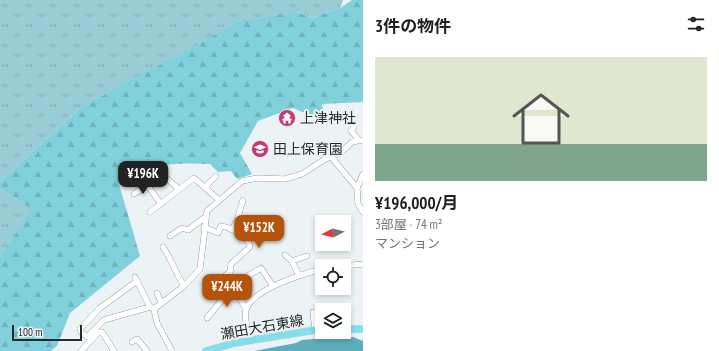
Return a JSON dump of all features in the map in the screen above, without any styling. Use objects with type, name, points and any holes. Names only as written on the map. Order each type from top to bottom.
[{"type":"main road","points":[[351,328],[363,329]]},
{"type":"main road","name":"瀬田大石東線","points":[[206,351],[225,345],[251,340],[315,331]]},
{"type":"street","points":[[354,127],[351,131],[361,140]]},
{"type":"street","points":[[172,351],[157,323],[152,308],[136,279],[100,308],[80,329],[81,332],[87,337],[104,320],[152,308],[184,286],[200,269],[204,218],[207,210],[242,181],[258,178],[268,180],[291,177],[308,172],[327,158],[332,158],[352,142],[361,140]]},
{"type":"street","points":[[332,158],[357,188]]},
{"type":"street","points":[[158,171],[179,189]]},
{"type":"street","points":[[363,174],[357,188],[358,204],[363,212]]},
{"type":"street","points":[[140,175],[161,204]]},
{"type":"street","points":[[205,187],[216,176]]},
{"type":"street","points":[[150,212],[194,178],[219,200]]},
{"type":"street","points":[[134,194],[147,185]]},
{"type":"street","points":[[232,230],[242,212],[243,200]]},
{"type":"street","points":[[170,236],[182,228],[184,230],[188,230],[204,218]]},
{"type":"street","points":[[204,227],[218,233],[221,226],[242,234],[249,242],[250,247],[231,264],[230,272],[226,275],[246,309]]},
{"type":"street","points":[[163,247],[173,261],[174,270],[184,286]]},
{"type":"street","points":[[285,255],[292,261],[298,274]]},
{"type":"street","points":[[292,261],[307,256]]},
{"type":"street","points":[[351,265],[363,264]]},
{"type":"street","points":[[208,318],[236,283],[261,268],[273,286]]},
{"type":"street","points":[[251,340],[246,317],[246,309],[249,303],[273,286],[298,274],[315,270]]},
{"type":"street","points":[[156,293],[161,302]]},
{"type":"street","points":[[313,312],[315,318]]},
{"type":"street","points":[[81,351],[100,332],[102,332],[114,351]]},
{"type":"street","points":[[132,342],[137,339],[147,351]]},
{"type":"green space","points":[[0,0],[343,0],[340,8],[312,18],[297,12],[80,108],[0,182]]},
{"type":"green space","points":[[352,0],[363,0],[363,102],[322,104],[324,117],[319,119],[293,108],[258,121],[240,153],[252,174],[237,179],[231,171],[218,172],[210,164],[162,165],[139,171],[129,177],[119,184],[140,256],[70,313],[57,346],[51,351],[0,351],[0,255],[33,209],[0,189],[0,182],[80,108],[239,22],[297,12],[312,18],[340,8]]},
{"type":"green space","points":[[0,189],[34,209],[0,255]]},
{"type":"shaded area","points":[[351,337],[353,337],[363,341],[363,351],[254,351],[296,343],[302,340],[351,339]]},
{"type":"place","name":"上津神社","points":[[287,118]]},
{"type":"place","name":"田上保育園","points":[[260,149]]}]
